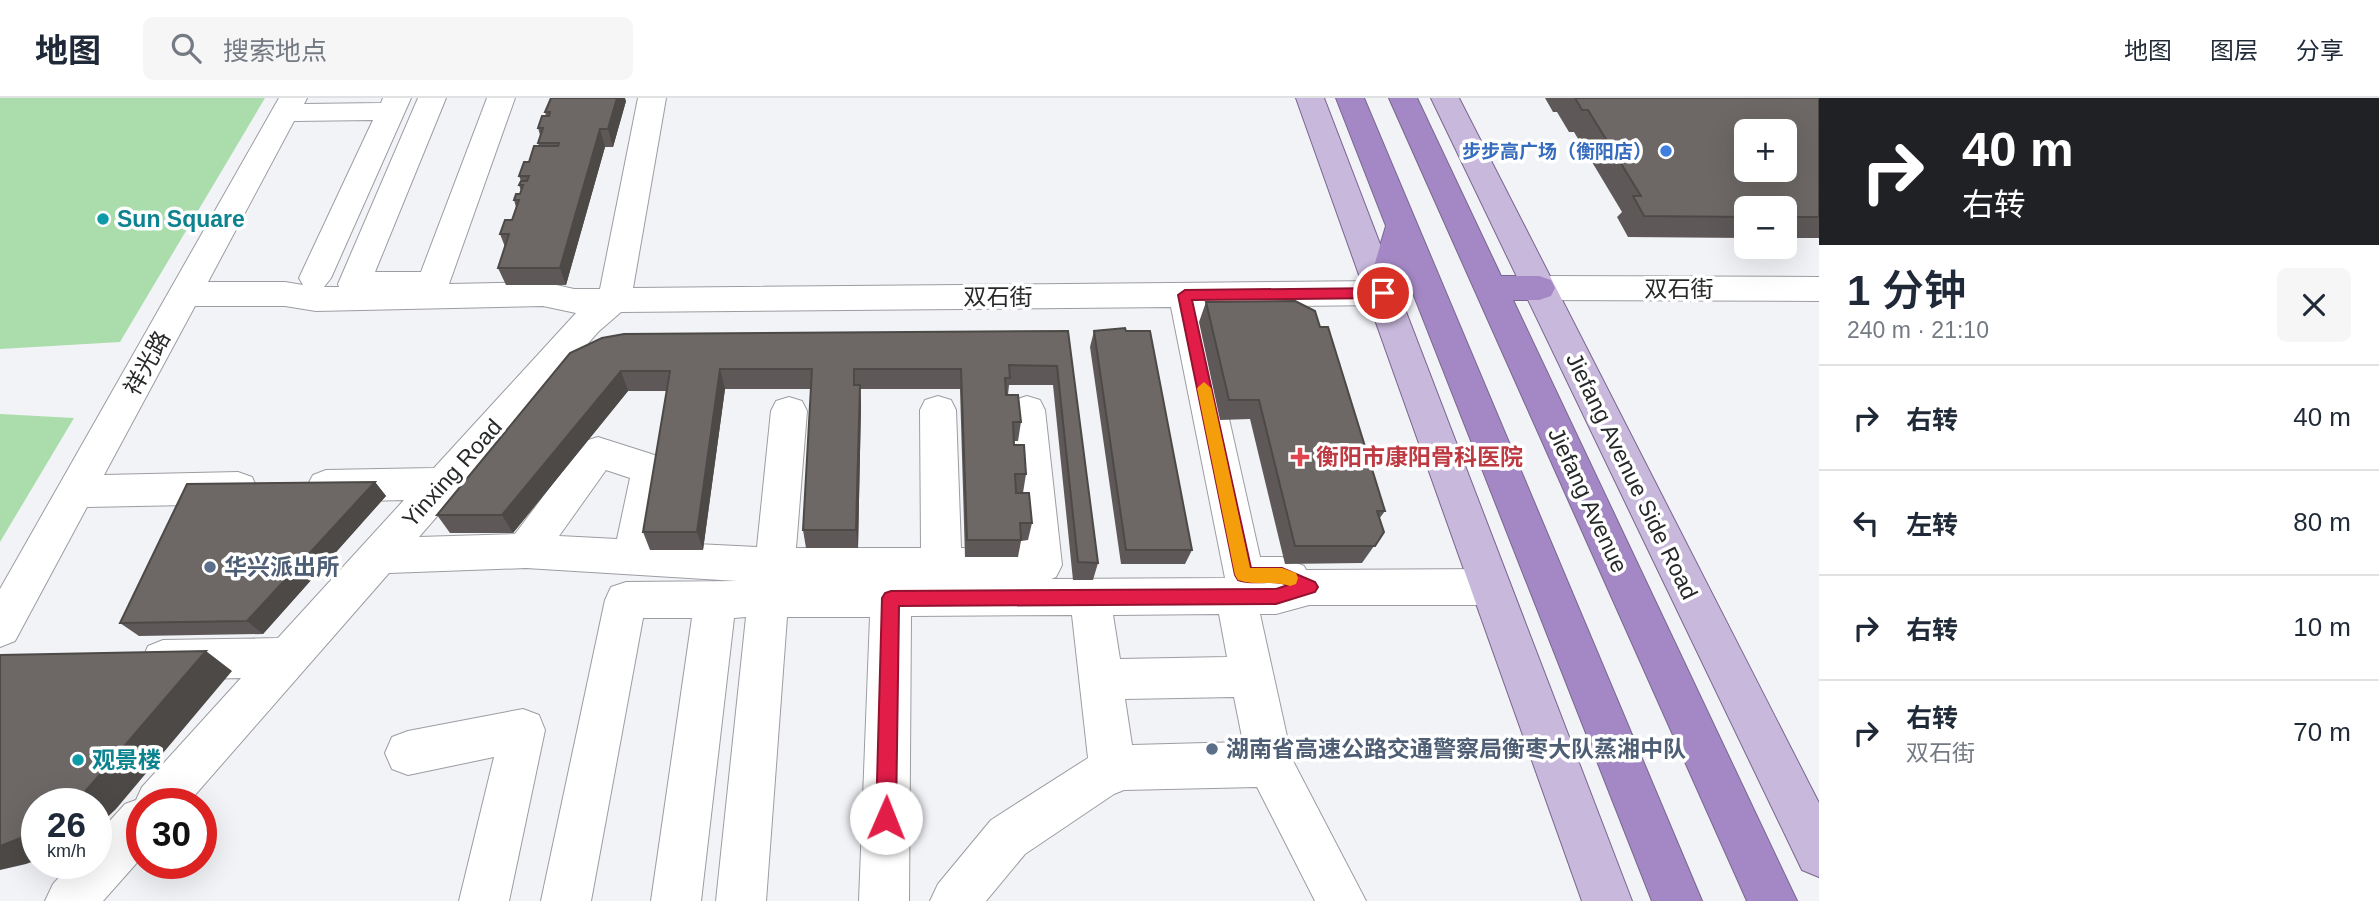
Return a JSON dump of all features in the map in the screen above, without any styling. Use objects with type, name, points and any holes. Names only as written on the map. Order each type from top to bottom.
[{"type":"highway","points":[[1350,98],[1677,901]]},
{"type":"highway","name":"Jiefang Avenue","points":[[1403,98],[1772,901]]},
{"type":"highway","points":[[1383,293],[1402,226]]},
{"type":"highway","points":[[1490,288],[1539,288]]},
{"type":"main road","points":[[1310,98],[1607,901]]},
{"type":"main road","name":"Jiefang Avenue Side Road","points":[[1445,98],[1819,853]]},
{"type":"street","points":[[432,98],[354,284],[433,283],[501,98]]},
{"type":"street","points":[[614,300],[652,98]]},
{"type":"street","points":[[289,105],[394,104],[315,278]]},
{"type":"street","name":"祥光路","points":[[5,652],[76,491],[289,105]]},
{"type":"street","name":"双石街","points":[[1539,288],[1819,289]]},
{"type":"street","name":"双石街","points":[[185,294],[285,294],[316,299],[543,295],[574,300],[1065,313],[1185,295],[1383,293]]},
{"type":"street","points":[[1185,295],[1240,586],[1252,677],[1270,765],[1341,901]]},
{"type":"street","name":"Yinxing Road","points":[[171,788],[586,323],[614,300]]},
{"type":"street","points":[[938,410],[941,565]]},
{"type":"street","points":[[566,901],[626,600],[715,600],[772,583],[941,565],[1042,565],[1027,410]]},
{"type":"street","points":[[741,901],[789,411]]},
{"type":"street","points":[[526,551],[598,452],[651,469],[633,558]]},
{"type":"street","points":[[76,491],[443,483]]},
{"type":"street","points":[[379,556],[526,551],[633,558],[772,583],[891,598],[1093,580],[1240,586],[1276,596],[1309,587],[1491,587]]},
{"type":"street","points":[[1093,580],[1101,680],[1113,770]]},
{"type":"street","points":[[884,901],[891,598]]},
{"type":"street","points":[[676,901],[715,600]]},
{"type":"street","points":[[123,662],[288,657]]},
{"type":"street","points":[[1101,680],[1252,677]]},
{"type":"street","points":[[702,699],[759,699]]},
{"type":"street","points":[[408,753],[523,730],[484,901]]},
{"type":"street","points":[[955,901],[1008,837],[1113,770],[1270,765]]},
{"type":"street","points":[[70,901],[126,839]]},
{"type":"green space","name":"Sun Square","points":[[0,98],[265,98],[120,342],[0,349]]},
{"type":"green space","points":[[0,414],[74,418],[0,542]]},
{"type":"building","points":[[551,98],[617,98],[608,129],[600,129],[560,268],[498,268],[509,234],[500,234],[505,220],[512,220],[519,200],[514,200],[523,185],[519,185],[521,181],[527,181],[529,176],[519,176],[524,162],[529,162],[534,146],[558,146],[559,143],[538,143],[543,128],[538,128],[542,116],[549,116],[550,112],[545,112]]},
{"type":"building","name":"步步高广场（衡阳店）","points":[[1575,98],[1819,98],[1819,217],[1797,217],[1797,196],[1734,196],[1734,217],[1644,216],[1633,196],[1641,196],[1588,110],[1582,110]]},
{"type":"building","points":[[1295,301],[1315,311],[1320,327],[1328,327],[1385,511],[1377,511],[1384,532],[1375,546],[1295,546],[1259,400],[1229,400],[1206,302]]},
{"type":"building","points":[[1125,328],[1126,331],[1150,331],[1192,550],[1126,550],[1094,331]]},
{"type":"building","points":[[1068,331],[1098,563],[1078,562],[1057,366],[1009,365],[1010,378],[1005,378],[1006,395],[1018,395],[1021,422],[1013,422],[1014,445],[1024,445],[1026,474],[1015,474],[1016,493],[1029,493],[1032,523],[1020,523],[1021,540],[967,540],[961,369],[854,369],[854,385],[860,385],[856,530],[803,530],[812,369],[720,369],[697,532],[643,532],[670,371],[621,371],[502,515],[437,515],[570,353],[602,338],[624,334]]},
{"type":"building","points":[[375,482],[247,621],[120,623],[187,484]]},
{"type":"building","name":"观景楼","points":[[206,651],[88,788],[21,788],[21,838],[0,846],[0,655]]},
{"type":"slow traffic","points":[[1204,388],[1244,575],[1282,575],[1290,578]]},
{"type":"place","name":"步步高广场（衡阳店）","points":[[1666,151]]},
{"type":"place","name":"Sun Square","points":[[103,219]]},
{"type":"place","name":"衡阳市康阳骨科医院","points":[[1300,457]]},
{"type":"place","name":"华兴派出所","points":[[210,567]]},
{"type":"place","name":"湖南省高速公路交通警察局衡枣大队蒸湘中队","points":[[1212,749]]},
{"type":"place","name":"观景楼","points":[[78,760]]},
{"type":"route","points":[[886,818],[891,598],[1276,596],[1309,587],[1282,575],[1244,575],[1185,295],[1383,293]]}]
